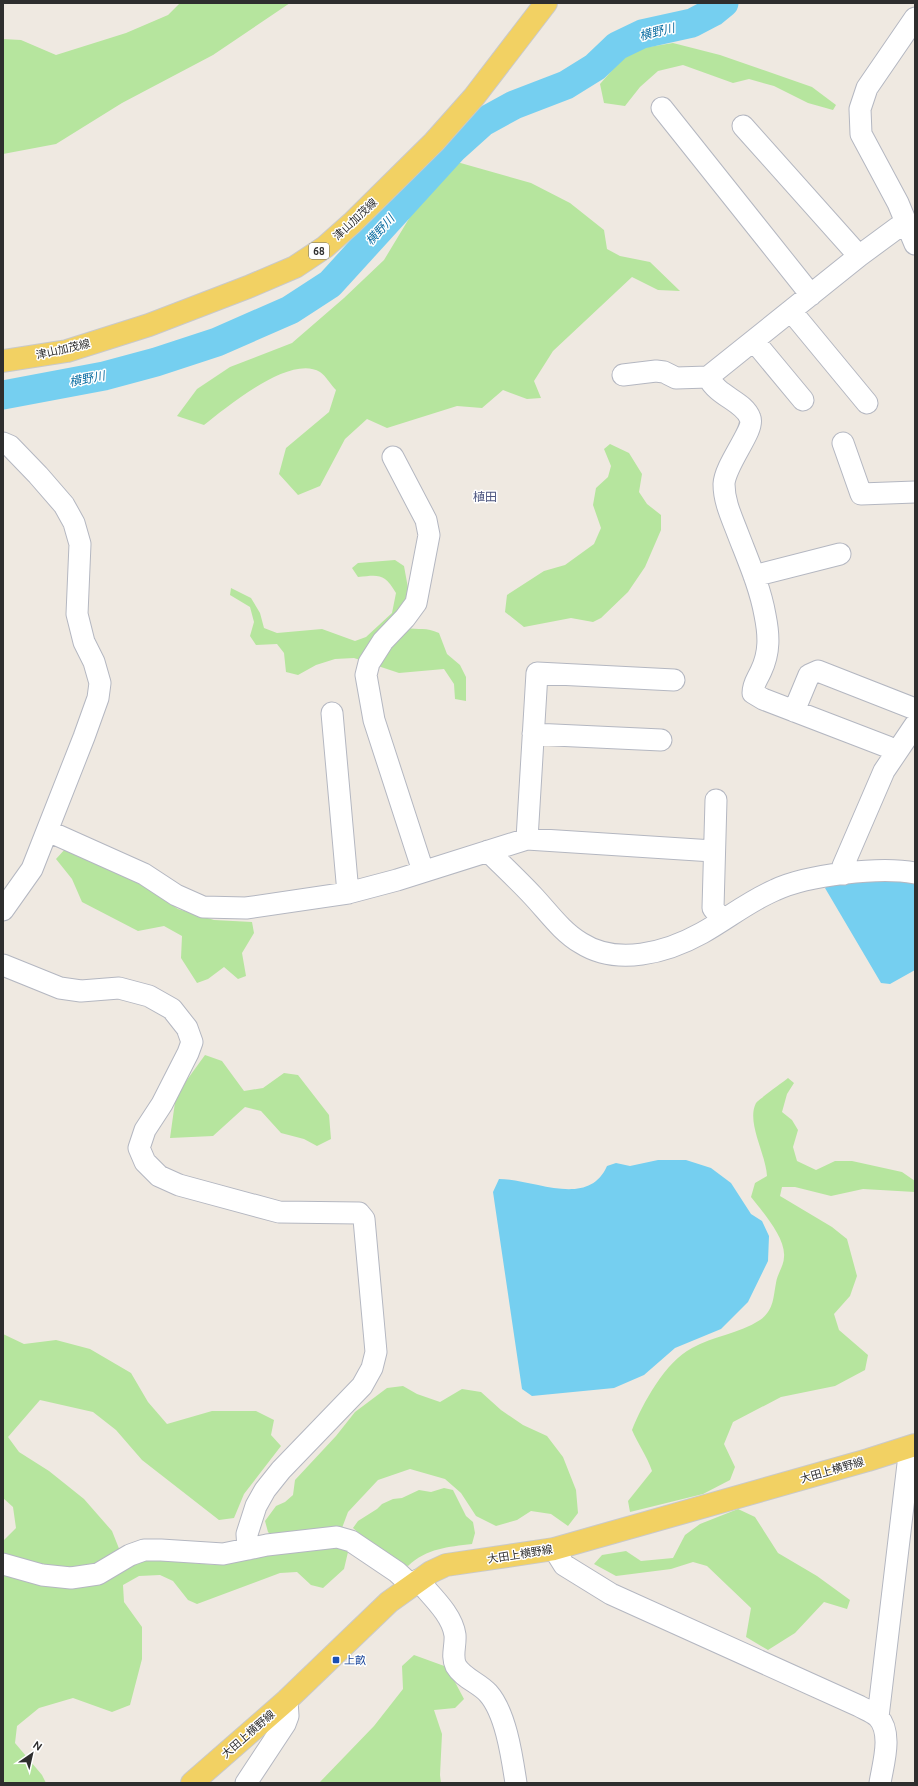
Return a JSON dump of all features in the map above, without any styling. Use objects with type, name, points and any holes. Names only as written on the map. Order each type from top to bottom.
[{"type":"main road","name":"津山加茂線","points":[[3,361],[67,351],[149,325],[248,287],[301,263],[325,247],[352,223],[434,142],[474,97],[546,3]]},
{"type":"main road","name":"大田上横野線","points":[[192,1783],[288,1700],[389,1602],[414,1582],[431,1572],[446,1566],[554,1549],[912,1446]]},
{"type":"street","points":[[915,18],[867,88],[860,109],[861,134],[898,203],[915,244]]},
{"type":"street","points":[[662,108],[811,294]]},
{"type":"street","points":[[743,126],[786,172],[859,256]]},
{"type":"street","points":[[623,375],[656,371],[664,372],[676,378],[708,377],[859,256],[897,228],[907,223]]},
{"type":"street","points":[[791,311],[867,403]]},
{"type":"street","points":[[754,341],[803,400]]},
{"type":"street","points":[[708,377],[712,385],[718,391],[747,410],[751,420],[750,429],[727,468],[724,484],[726,502],[754,576],[765,613],[768,653],[761,672],[753,685],[753,693],[763,699],[888,747],[896,752]]},
{"type":"street","points":[[3,442],[10,446],[38,475],[64,505],[74,523],[80,544],[77,614],[84,642],[94,662],[100,683],[95,705],[48,831],[32,869],[3,910]]},
{"type":"street","points":[[843,443],[861,494],[915,492]]},
{"type":"street","points":[[393,457],[426,520],[429,535],[416,603],[405,618],[383,641],[369,663],[366,675],[374,720],[423,871]]},
{"type":"street","points":[[754,576],[840,554]]},
{"type":"street","points":[[794,711],[809,675],[818,672],[915,709]]},
{"type":"street","points":[[527,839],[537,673],[674,680]]},
{"type":"street","points":[[332,713],[348,893]]},
{"type":"street","points":[[844,874],[843,866],[884,771],[915,725]]},
{"type":"street","points":[[533,734],[660,740]]},
{"type":"street","points":[[716,800],[713,851],[713,908],[722,920]]},
{"type":"street","points":[[48,831],[144,874],[176,895],[203,907],[246,908],[348,893],[397,880],[527,839],[713,851]]},
{"type":"street","points":[[488,851],[555,920],[580,943],[605,954],[629,956],[662,950],[701,934],[750,902],[776,889],[797,882],[844,874],[882,870],[915,873]]},
{"type":"street","points":[[3,965],[60,988],[82,991],[118,988],[149,996],[172,1009],[187,1028],[192,1042],[188,1053],[162,1104],[145,1130],[139,1148],[145,1162],[159,1176],[179,1185],[279,1212],[359,1213],[364,1219],[376,1352],[372,1368],[362,1386],[281,1470],[265,1490],[256,1506],[247,1534],[248,1549]]},
{"type":"street","points":[[880,1783],[886,1742],[884,1728],[878,1716],[912,1446]]},
{"type":"street","points":[[3,1564],[42,1575],[70,1578],[98,1574],[130,1555],[144,1550],[222,1554],[331,1537],[352,1540],[397,1572],[414,1582],[447,1616],[455,1636],[454,1659],[456,1667],[493,1698],[504,1728],[516,1783]]},
{"type":"street","points":[[554,1549],[564,1564],[611,1594],[878,1716]]},
{"type":"street","points":[[246,1783],[285,1724],[288,1716],[288,1700]]},
{"type":"green space","points":[[180,3],[290,3],[213,55],[122,103],[56,144],[3,154],[3,39],[21,40],[56,55],[126,33],[168,15]]},
{"type":"green space","points":[[673,43],[720,55],[812,87],[836,105],[833,110],[808,103],[774,86],[749,79],[733,83],[683,65],[658,71],[640,87],[625,106],[604,103],[600,84],[630,50]]},
{"type":"green space","points":[[457,162],[531,183],[570,203],[604,230],[607,249],[620,256],[650,262],[680,291],[658,290],[632,277],[553,351],[534,381],[541,398],[527,399],[503,390],[482,408],[457,406],[387,428],[367,419],[345,439],[320,486],[298,495],[279,474],[286,448],[329,412],[336,390],[320,372],[307,368],[292,370],[276,376],[259,385],[204,425],[177,416],[197,389],[230,367],[292,343],[344,298],[384,260],[413,212]]},
{"type":"green space","points":[[610,444],[629,453],[642,474],[639,492],[647,504],[661,515],[661,530],[645,567],[628,592],[601,618],[593,622],[571,618],[524,627],[505,612],[507,595],[544,571],[565,565],[594,544],[601,528],[593,505],[596,488],[608,477],[611,466],[604,449]]},
{"type":"green space","points":[[395,560],[404,566],[408,588],[405,601],[405,628],[426,629],[439,633],[447,654],[460,665],[466,677],[466,701],[455,699],[454,684],[444,669],[399,673],[354,658],[335,659],[316,665],[298,675],[286,672],[284,653],[277,644],[256,645],[250,636],[254,622],[250,607],[230,595],[231,588],[251,598],[260,613],[264,628],[277,633],[322,629],[355,641],[366,637],[392,613],[396,593],[392,586],[384,579],[376,576],[358,577],[352,568],[358,563]]},
{"type":"green space","points":[[66,848],[134,880],[178,909],[214,920],[252,922],[254,933],[242,953],[246,976],[238,979],[224,967],[208,979],[197,983],[181,958],[182,936],[164,926],[138,931],[82,902],[72,879],[56,859]]},
{"type":"green space","points":[[205,1055],[222,1061],[244,1091],[263,1088],[284,1073],[298,1075],[329,1115],[331,1139],[317,1146],[304,1139],[281,1133],[261,1111],[245,1107],[213,1136],[170,1138],[176,1095]]},
{"type":"green space","points":[[788,1078],[794,1083],[787,1094],[782,1112],[792,1120],[798,1130],[793,1147],[797,1161],[816,1170],[835,1161],[852,1161],[902,1172],[915,1181],[915,1192],[863,1189],[831,1196],[795,1187],[782,1187],[780,1196],[832,1227],[847,1239],[857,1276],[850,1296],[834,1314],[839,1330],[868,1355],[865,1370],[835,1386],[781,1397],[733,1422],[724,1444],[735,1467],[730,1480],[703,1494],[630,1512],[628,1501],[652,1471],[648,1460],[632,1430],[642,1408],[656,1384],[682,1354],[700,1344],[752,1325],[765,1316],[772,1303],[777,1280],[784,1260],[784,1250],[777,1233],[767,1217],[751,1197],[755,1183],[767,1176],[753,1119],[756,1103]]},
{"type":"green space","points":[[3,1334],[24,1344],[56,1340],[90,1349],[131,1373],[148,1402],[167,1424],[212,1411],[256,1411],[274,1420],[271,1435],[281,1446],[244,1494],[234,1518],[219,1520],[142,1460],[116,1430],[93,1412],[40,1400],[8,1437],[19,1452],[49,1471],[84,1499],[112,1531],[120,1551],[181,1562],[216,1565],[260,1556],[273,1537],[268,1532],[265,1521],[276,1506],[285,1502],[293,1495],[295,1480],[336,1436],[355,1412],[387,1388],[403,1386],[417,1394],[440,1402],[462,1389],[481,1392],[501,1410],[523,1425],[547,1436],[563,1457],[576,1490],[578,1513],[568,1526],[551,1514],[531,1511],[517,1520],[496,1526],[476,1516],[461,1493],[445,1479],[410,1469],[378,1480],[348,1512],[342,1528],[348,1552],[344,1569],[323,1588],[311,1585],[297,1572],[280,1573],[197,1604],[188,1600],[173,1581],[160,1575],[139,1576],[123,1585],[124,1602],[142,1627],[142,1659],[130,1705],[112,1712],[73,1698],[39,1708],[17,1726],[15,1743],[42,1775],[46,1783],[3,1783],[3,1541],[16,1528],[13,1507],[3,1498]]},
{"type":"green space","points":[[444,1488],[453,1490],[466,1516],[473,1522],[475,1533],[472,1544],[438,1549],[423,1555],[408,1566],[382,1554],[353,1528],[358,1521],[382,1504],[393,1499],[402,1498],[419,1490],[431,1492]]},
{"type":"green space","points":[[738,1509],[755,1517],[778,1553],[817,1576],[850,1600],[847,1609],[824,1602],[795,1633],[768,1650],[746,1637],[751,1608],[707,1566],[693,1562],[671,1569],[616,1576],[594,1564],[602,1555],[626,1551],[641,1561],[673,1558],[685,1535],[700,1524]]},
{"type":"green space","points":[[414,1655],[447,1667],[464,1699],[455,1708],[434,1710],[442,1734],[441,1783],[319,1783],[374,1726],[403,1689],[402,1666]]},
{"type":"water","points":[[867,878],[915,882],[915,970],[890,984],[881,983],[825,888],[830,884]]},
{"type":"water","points":[[658,1160],[686,1160],[711,1168],[731,1183],[751,1214],[762,1221],[769,1236],[768,1261],[748,1302],[721,1329],[675,1348],[644,1375],[614,1388],[532,1396],[522,1389],[493,1192],[499,1179],[513,1180],[559,1189],[574,1189],[587,1186],[598,1179],[607,1166],[616,1163],[630,1166]]},
{"type":"waterway","name":"横野川","points":[[3,395],[104,376],[156,362],[217,342],[290,310],[330,284],[453,149],[483,122],[514,105],[566,85],[595,67],[617,46],[642,34],[692,23],[713,12],[724,3]]},
{"type":"place","name":"上畝","points":[[336,1660]]},
{"type":"district","name":"植田","points":[[485,497]]}]
